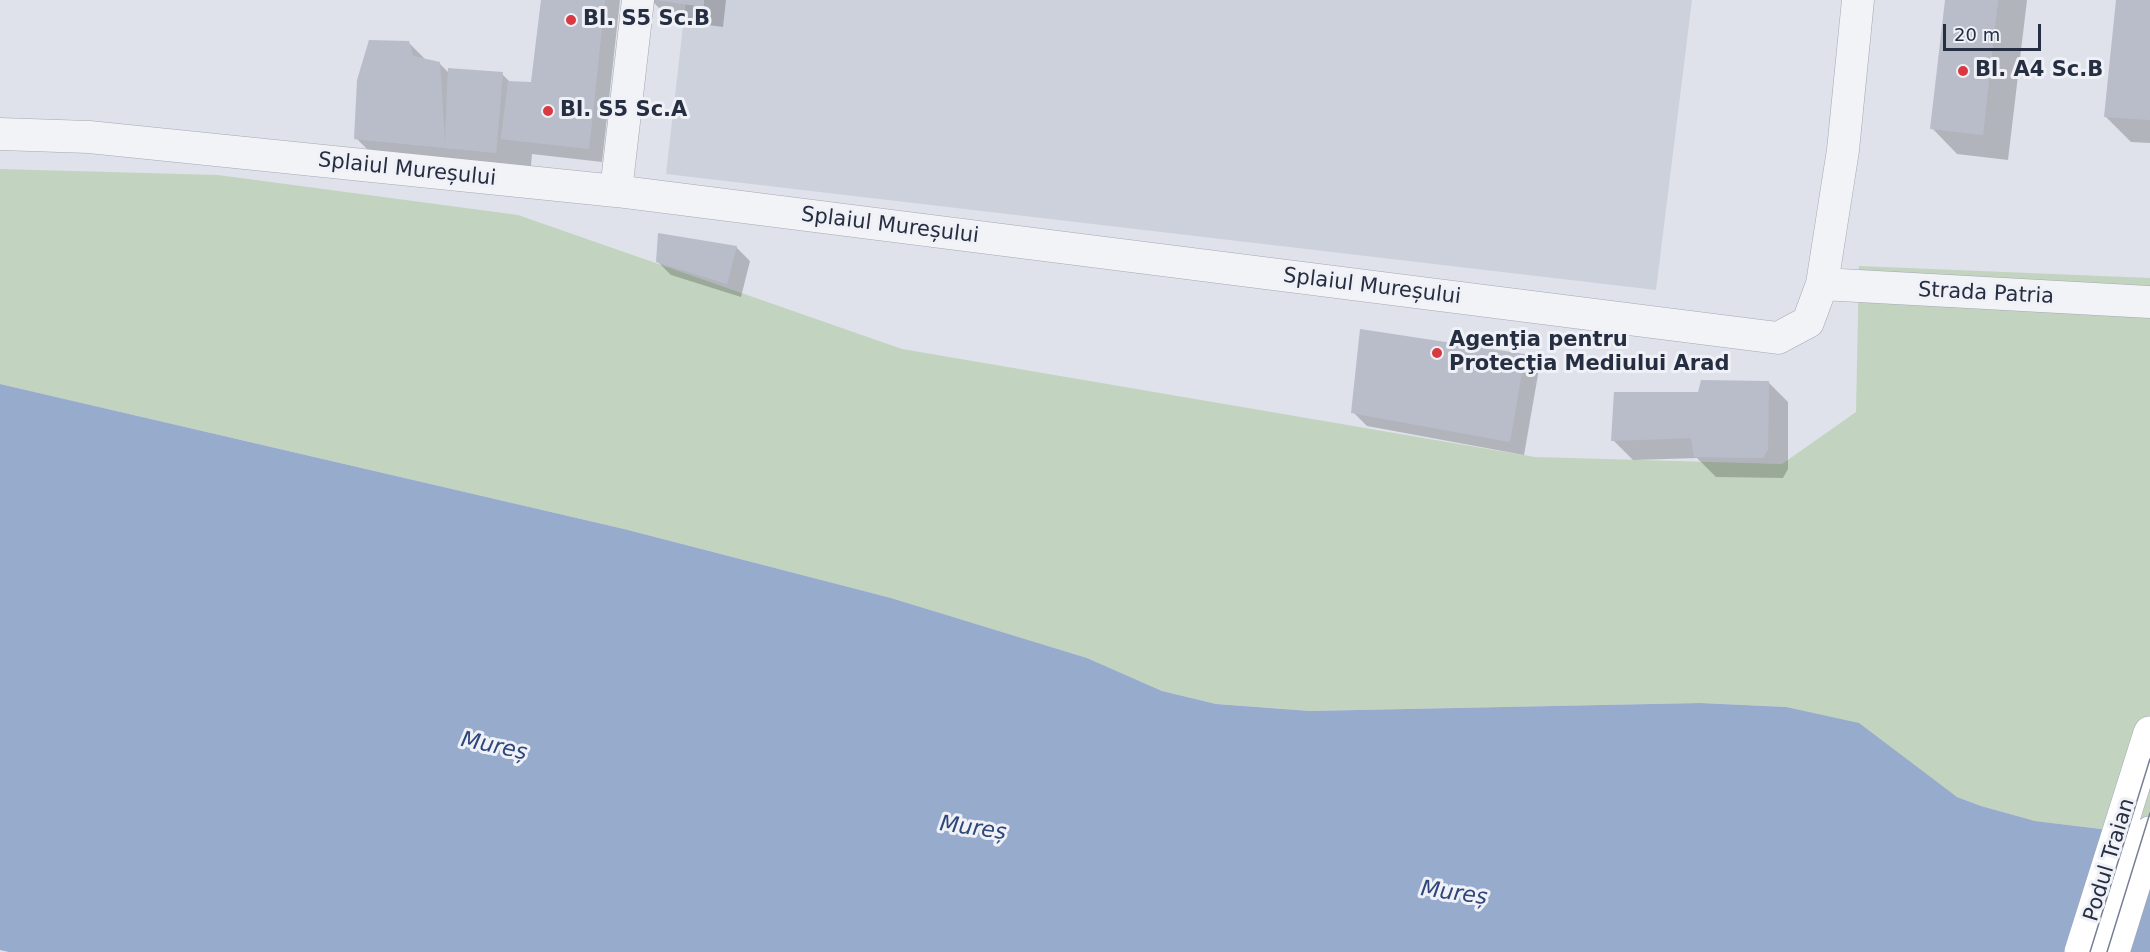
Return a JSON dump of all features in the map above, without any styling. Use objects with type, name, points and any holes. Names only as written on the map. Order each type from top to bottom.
[{"type":"main road","name":"Podul Traian","points":[[2081,952],[2150,733]]},
{"type":"main road","name":"Podul Traian","points":[[2113,952],[2150,833]]},
{"type":"street","points":[[616,191],[638,0]]},
{"type":"street","points":[[1822,284],[1843,150],[1858,0]]},
{"type":"street","name":"Splaiul Mureșului","points":[[0,134],[89,137],[616,191],[1779,338],[1808,322],[1822,284]]},
{"type":"street","name":"Strada Patria","points":[[1822,284],[2150,302]]},
{"type":"shaded area","points":[[686,0],[1692,0],[1656,290],[666,174]]},
{"type":"green space","points":[[0,169],[218,175],[518,215],[902,349],[1535,457],[1782,464],[1856,412],[1859,266],[2150,278],[2150,835],[2035,821],[1981,806],[1957,797],[1921,771],[1786,707],[1700,703],[1310,711],[1216,704],[1162,691],[1087,658],[891,598],[624,529],[0,384]]},
{"type":"water","name":"Mureș","points":[[0,384],[624,529],[891,598],[1087,658],[1162,691],[1216,704],[1310,711],[1700,703],[1786,707],[1859,723],[1957,797],[2035,821],[2150,835],[2150,952],[9,952],[0,950]]},
{"type":"building","name":"Bl. S5 Sc.A","points":[[541,0],[605,0],[589,149],[501,139],[508,81],[531,82]]},
{"type":"building","points":[[655,0],[704,0],[704,7]]},
{"type":"building","name":"Bl. A4 Sc.B","points":[[1945,0],[1998,0],[1983,135],[1930,129]]},
{"type":"building","points":[[2116,0],[2150,0],[2150,120],[2104,117]]},
{"type":"building","points":[[369,40],[409,41],[413,56],[440,62],[445,144],[448,68],[503,72],[496,153],[354,139],[357,80]]},
{"type":"building","points":[[658,233],[737,246],[727,284],[656,262]]},
{"type":"building","points":[[1360,329],[1525,354],[1510,442],[1351,413]]},
{"type":"building","points":[[1701,380],[1769,381],[1768,449],[1763,458],[1694,457],[1691,438],[1611,441],[1614,392],[1698,392]]},
{"type":"tram line","points":[[2090,952],[2150,759]]},
{"type":"tram line","points":[[2107,952],[2150,813]]},
{"type":"place","name":"Bl. S5 Sc.B","points":[[571,20]]},
{"type":"place","name":"Bl. A4 Sc.B","points":[[1963,71]]},
{"type":"place","name":"Bl. S5 Sc.A","points":[[548,111]]},
{"type":"place","name":"Agenţia pentru Protecţia Mediului Arad","points":[[1437,353]]}]
